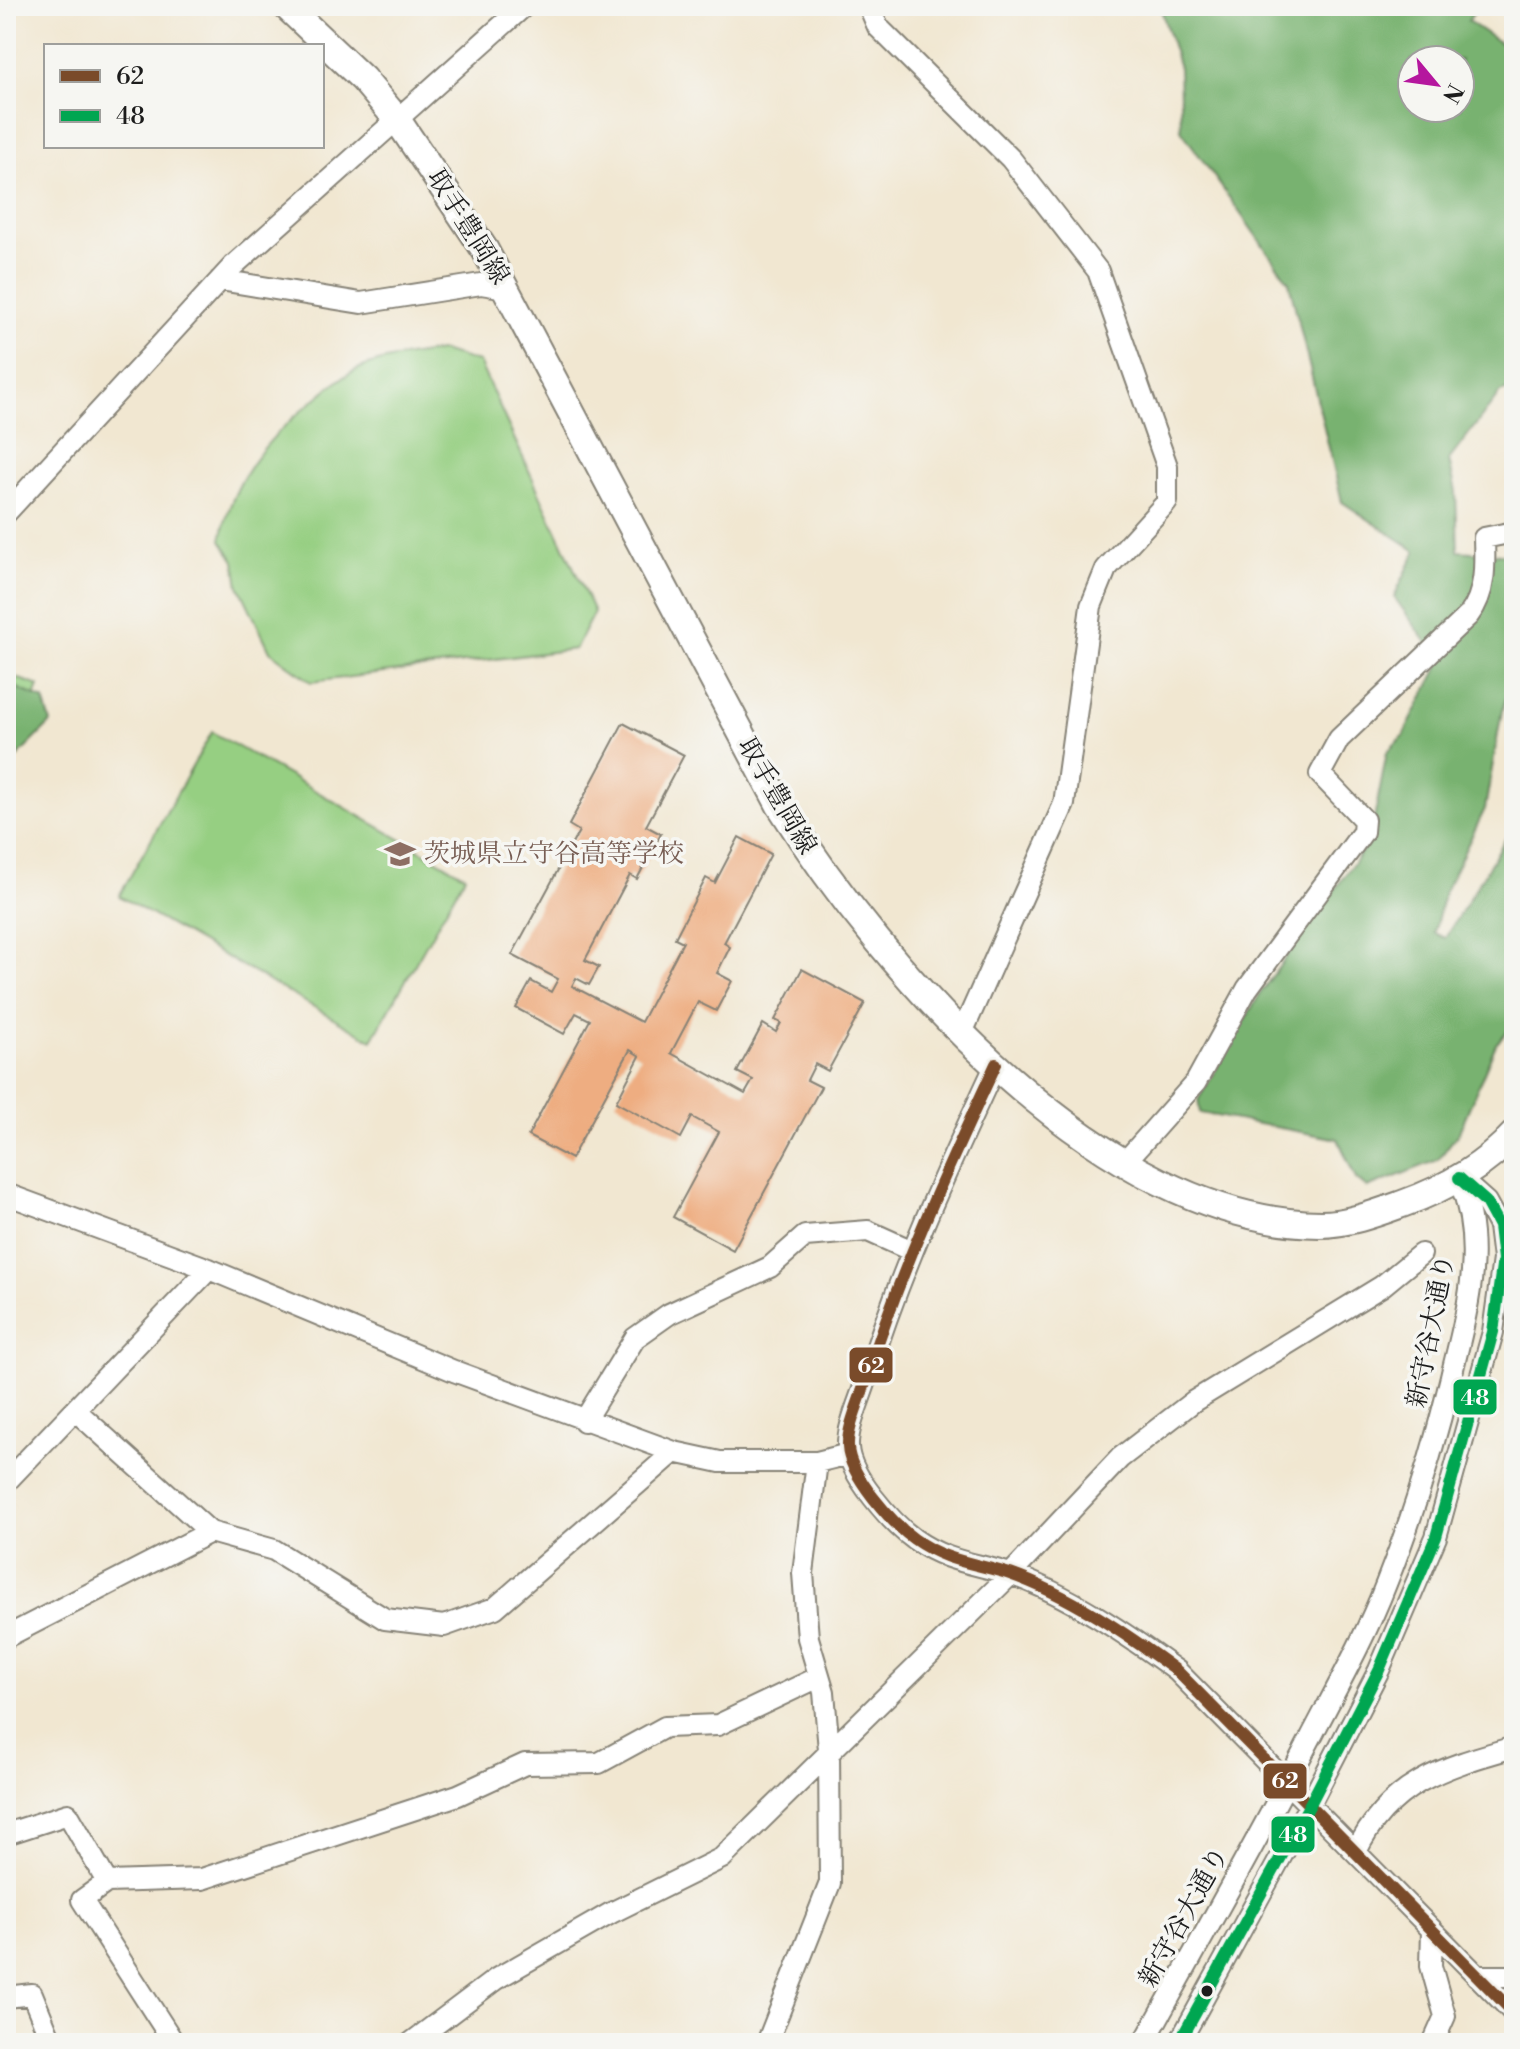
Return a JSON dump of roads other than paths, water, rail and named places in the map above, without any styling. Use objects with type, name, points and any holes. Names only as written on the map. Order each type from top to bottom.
[{"type":"main road","name":"取手豊岡線","points":[[286,6],[363,79],[396,118],[447,192],[507,288],[779,804],[809,852],[879,945],[962,1033],[1056,1115],[1125,1162],[1236,1213],[1323,1224],[1379,1212],[1459,1178],[1491,1157],[1514,1134]]},
{"type":"street","points":[[6,513],[220,280],[396,118],[524,6]]},
{"type":"street","points":[[869,6],[878,27],[1011,159],[1098,271],[1167,466],[1167,502],[1106,569],[1091,606],[1064,804],[962,1033]]},
{"type":"street","points":[[220,280],[361,303],[481,284],[507,288]]},
{"type":"street","points":[[1125,1162],[1196,1082],[1247,989],[1363,832],[1364,820],[1320,774],[1339,739],[1469,615],[1477,604],[1485,567],[1484,538],[1514,532]]},
{"type":"street","points":[[996,1064],[910,1250],[849,1438],[849,1454],[860,1479],[914,1538],[958,1563],[1010,1575],[1116,1626],[1177,1671],[1289,1781],[1514,2013]]},
{"type":"street","points":[[1459,1178],[1486,1202],[1499,1226],[1503,1259],[1499,1303]]},
{"type":"street","name":"新守谷大通り","points":[[1144,2043],[1289,1781],[1355,1654],[1386,1586],[1440,1422],[1475,1264],[1472,1212],[1459,1178]]},
{"type":"street","points":[[6,1194],[209,1269],[454,1371],[674,1452],[720,1462],[817,1462],[849,1454]]},
{"type":"street","points":[[584,1421],[635,1338],[669,1314],[770,1267],[805,1236],[868,1231],[910,1250]]},
{"type":"street","points":[[1179,2043],[1310,1804],[1379,1670],[1436,1537],[1468,1428],[1514,1233]]},
{"type":"street","points":[[411,2043],[496,1979],[611,1913],[722,1858],[1010,1575],[1120,1458],[1194,1401],[1382,1286],[1421,1254]]},
{"type":"street","points":[[6,1482],[209,1269]]},
{"type":"street","points":[[75,1410],[210,1532],[274,1550],[385,1619],[444,1626],[495,1608],[674,1452]]},
{"type":"street","points":[[767,2043],[830,1883],[829,1750],[819,1677],[808,1638],[803,1573],[817,1462]]},
{"type":"street","points":[[6,1637],[210,1532]]},
{"type":"street","points":[[174,2043],[82,1900],[107,1882],[202,1879],[458,1795],[525,1764],[599,1763],[665,1727],[718,1725],[819,1677]]},
{"type":"street","points":[[1356,1852],[1368,1826],[1400,1793],[1428,1775],[1514,1747]]},
{"type":"street","points":[[6,1834],[68,1814],[107,1882]]},
{"type":"street","points":[[1432,1930],[1431,1966],[1445,2016],[1433,2043]]},
{"type":"street","points":[[1477,1976],[1514,1976]]},
{"type":"street","points":[[6,1997],[32,1994],[52,2043]]},
{"type":"place","name":"茨城県立守谷高等学校","points":[[400,854]]}]
